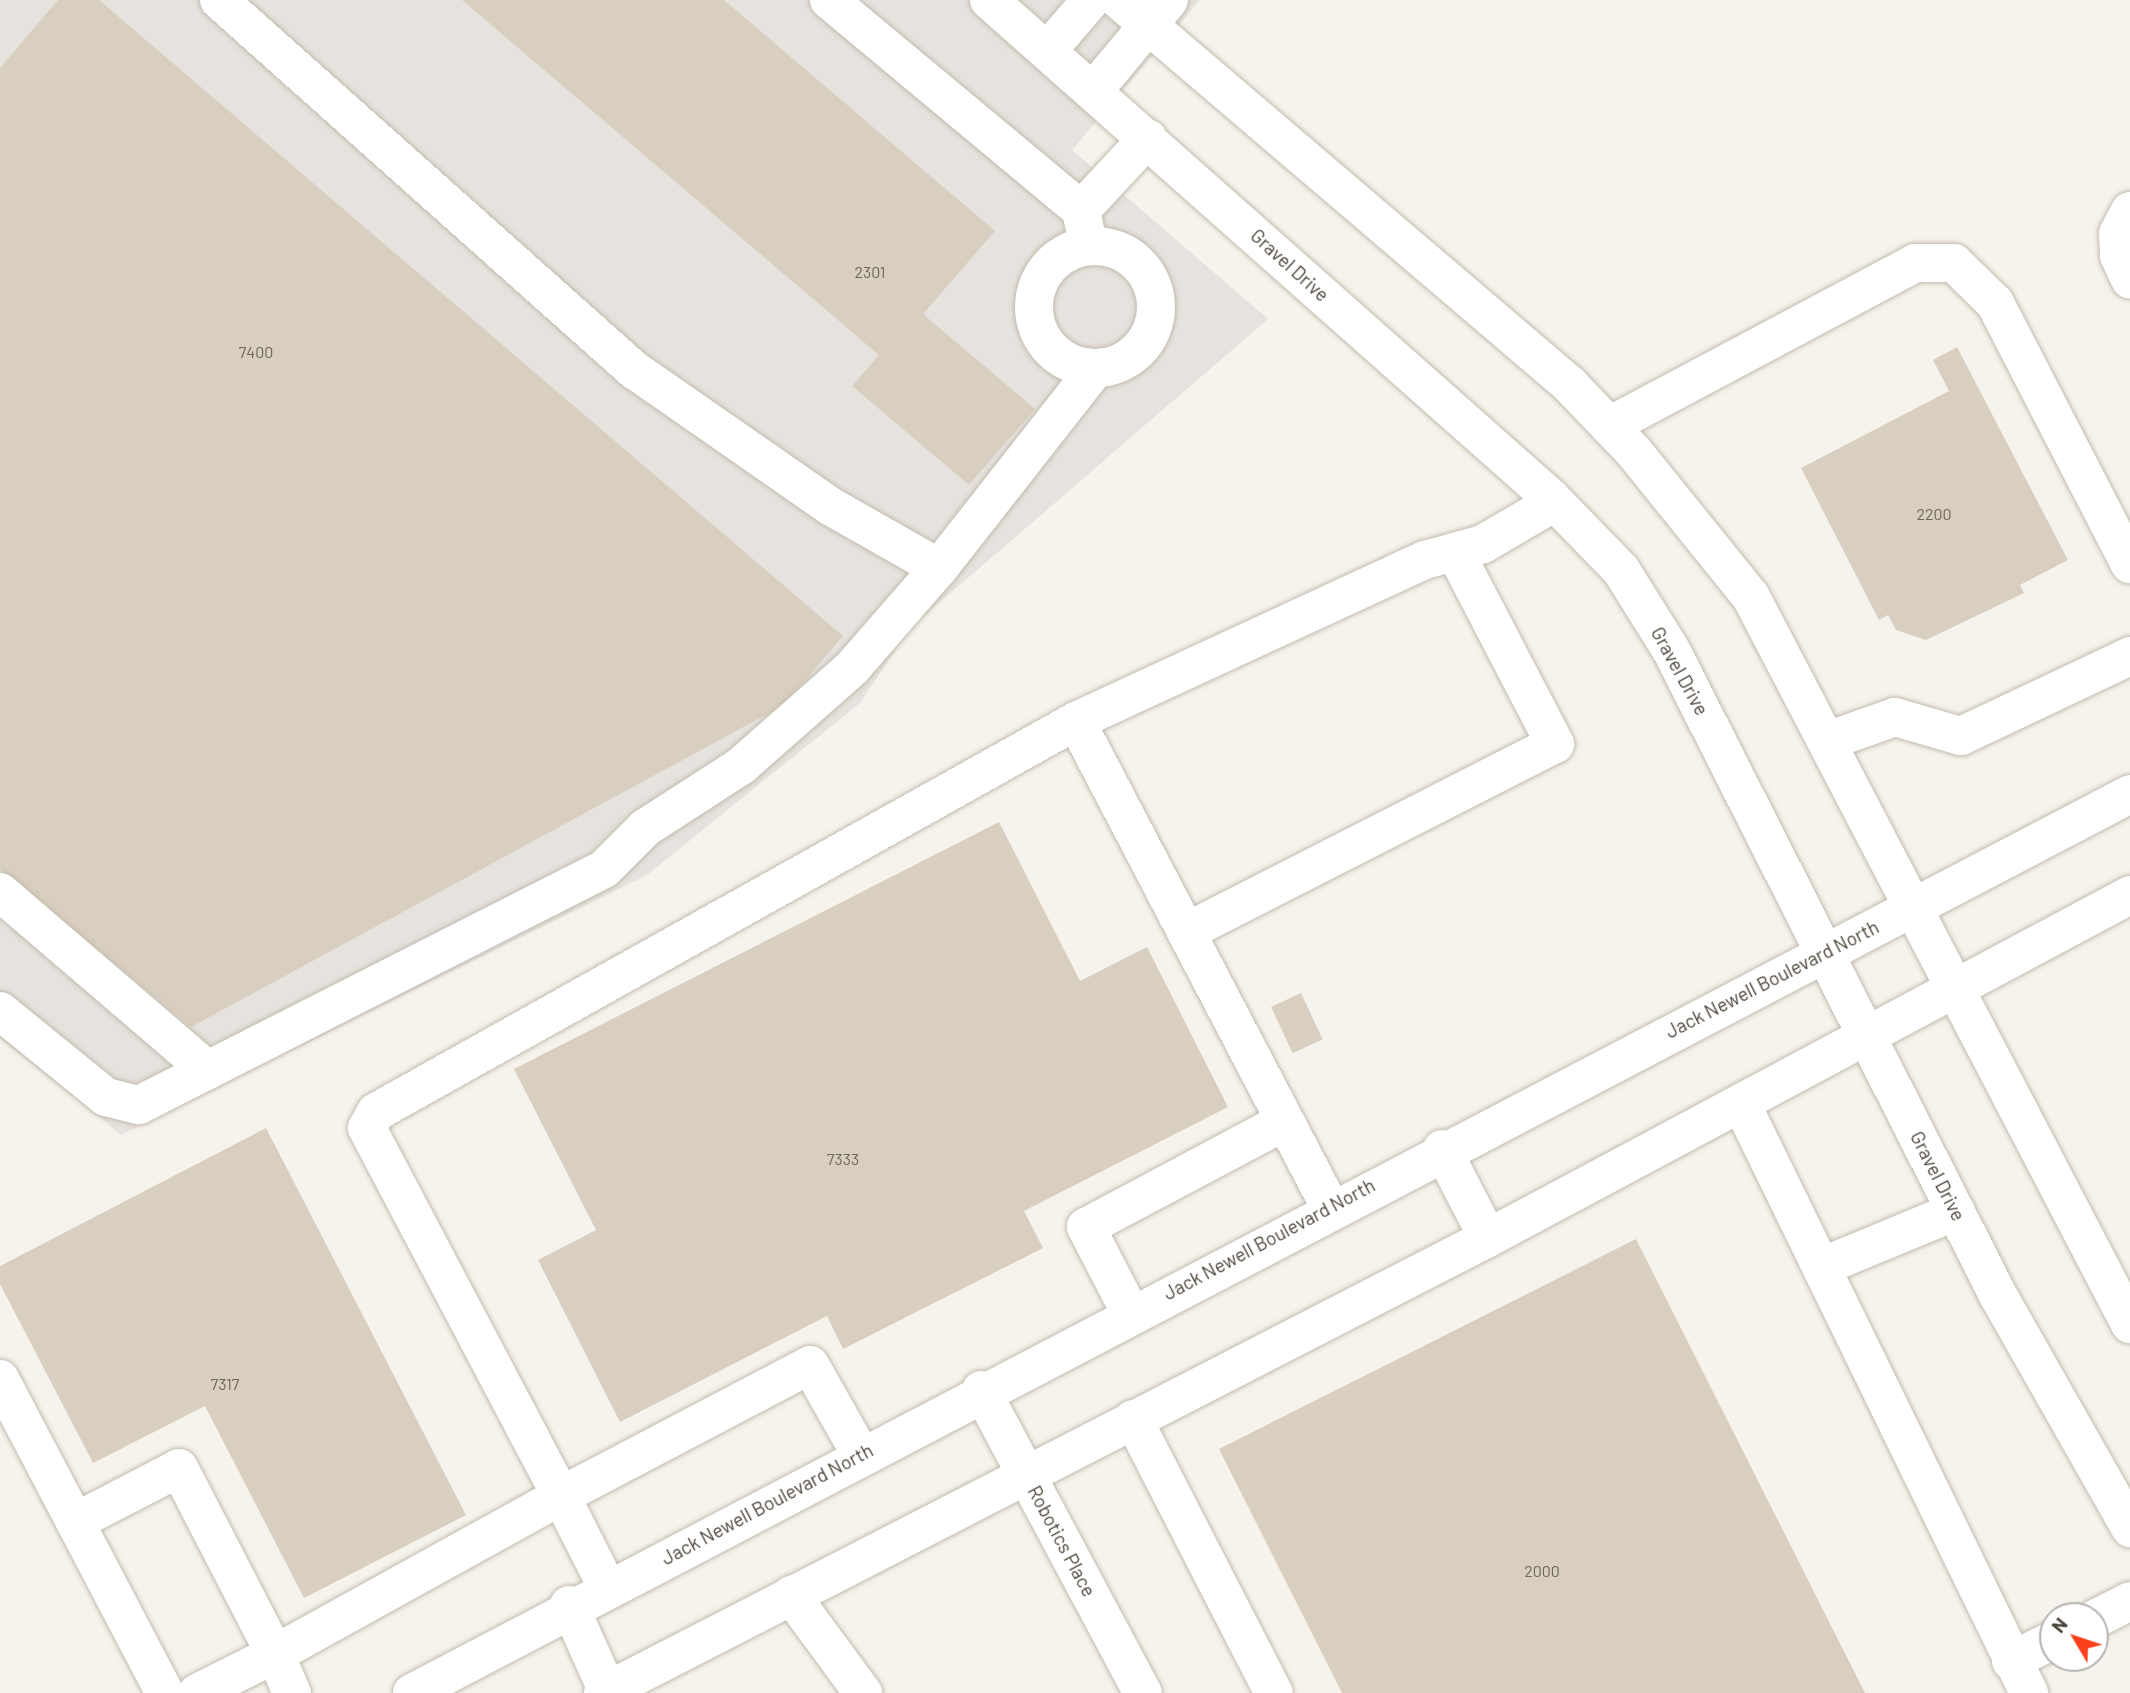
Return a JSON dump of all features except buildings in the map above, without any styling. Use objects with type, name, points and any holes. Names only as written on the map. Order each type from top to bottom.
[{"type":"street","points":[[219,0],[634,370],[830,506],[939,568]]},
{"type":"street","points":[[829,0],[1085,228],[1142,267],[1156,303],[1139,348],[1116,365],[1096,368],[1058,356],[1036,322],[1040,281],[1051,264],[1085,228],[1148,138]]},
{"type":"street","name":"Gravel Drive","points":[[989,0],[1094,90],[1555,502],[1621,570],[1671,650],[1956,1211],[2130,1528]]},
{"type":"street","points":[[1048,50],[1091,0]]},
{"type":"street","points":[[1119,0],[1159,12],[1569,384],[1609,426],[1751,597],[1830,740],[1952,990],[2130,1324]]},
{"type":"street","points":[[1094,90],[1159,12]]},
{"type":"street","points":[[2130,211],[2118,234],[2119,256],[2130,280]]},
{"type":"street","points":[[1609,426],[1915,263],[1954,263],[1995,303],[2130,564]]},
{"type":"street","points":[[0,1011],[106,1097],[139,1105],[604,869],[645,828],[741,766],[852,668],[939,568],[1096,368]]},
{"type":"street","points":[[607,1587],[367,1128],[376,1112],[1076,721],[1455,552],[1483,544],[1555,502]]},
{"type":"street","points":[[1186,932],[1555,744],[1455,552]]},
{"type":"street","points":[[1830,740],[1895,717],[1961,736],[2130,656]]},
{"type":"street","points":[[1076,721],[1331,1207]]},
{"type":"street","name":"Jack Newell Boulevard North","points":[[412,1693],[569,1605],[1442,1149],[2130,794]]},
{"type":"street","points":[[0,892],[208,1070]]},
{"type":"street","points":[[569,1605],[605,1692],[1026,1473],[1488,1238],[2130,895]]},
{"type":"street","points":[[1741,1103],[2020,1677],[2039,1656]]},
{"type":"street","points":[[1130,1312],[1086,1227],[1285,1121]]},
{"type":"street","points":[[1442,1149],[1488,1238]]},
{"type":"street","points":[[1821,1267],[1956,1211]]},
{"type":"street","points":[[197,1693],[275,1654],[561,1496],[810,1365],[860,1455]]},
{"type":"street","points":[[0,1380],[165,1693]]},
{"type":"street","name":"Robotics Place","points":[[981,1390],[1143,1693]]},
{"type":"street","points":[[1133,1419],[1274,1693]]},
{"type":"street","points":[[75,1522],[179,1468],[275,1654],[292,1693]]},
{"type":"street","points":[[791,1595],[863,1693]]},
{"type":"street","points":[[2109,1612],[2130,1601]]},
{"type":"shaded area","points":[[0,0],[1200,0],[1072,150],[1268,319],[910,628],[860,703],[647,875],[121,1135],[0,1038]]}]
